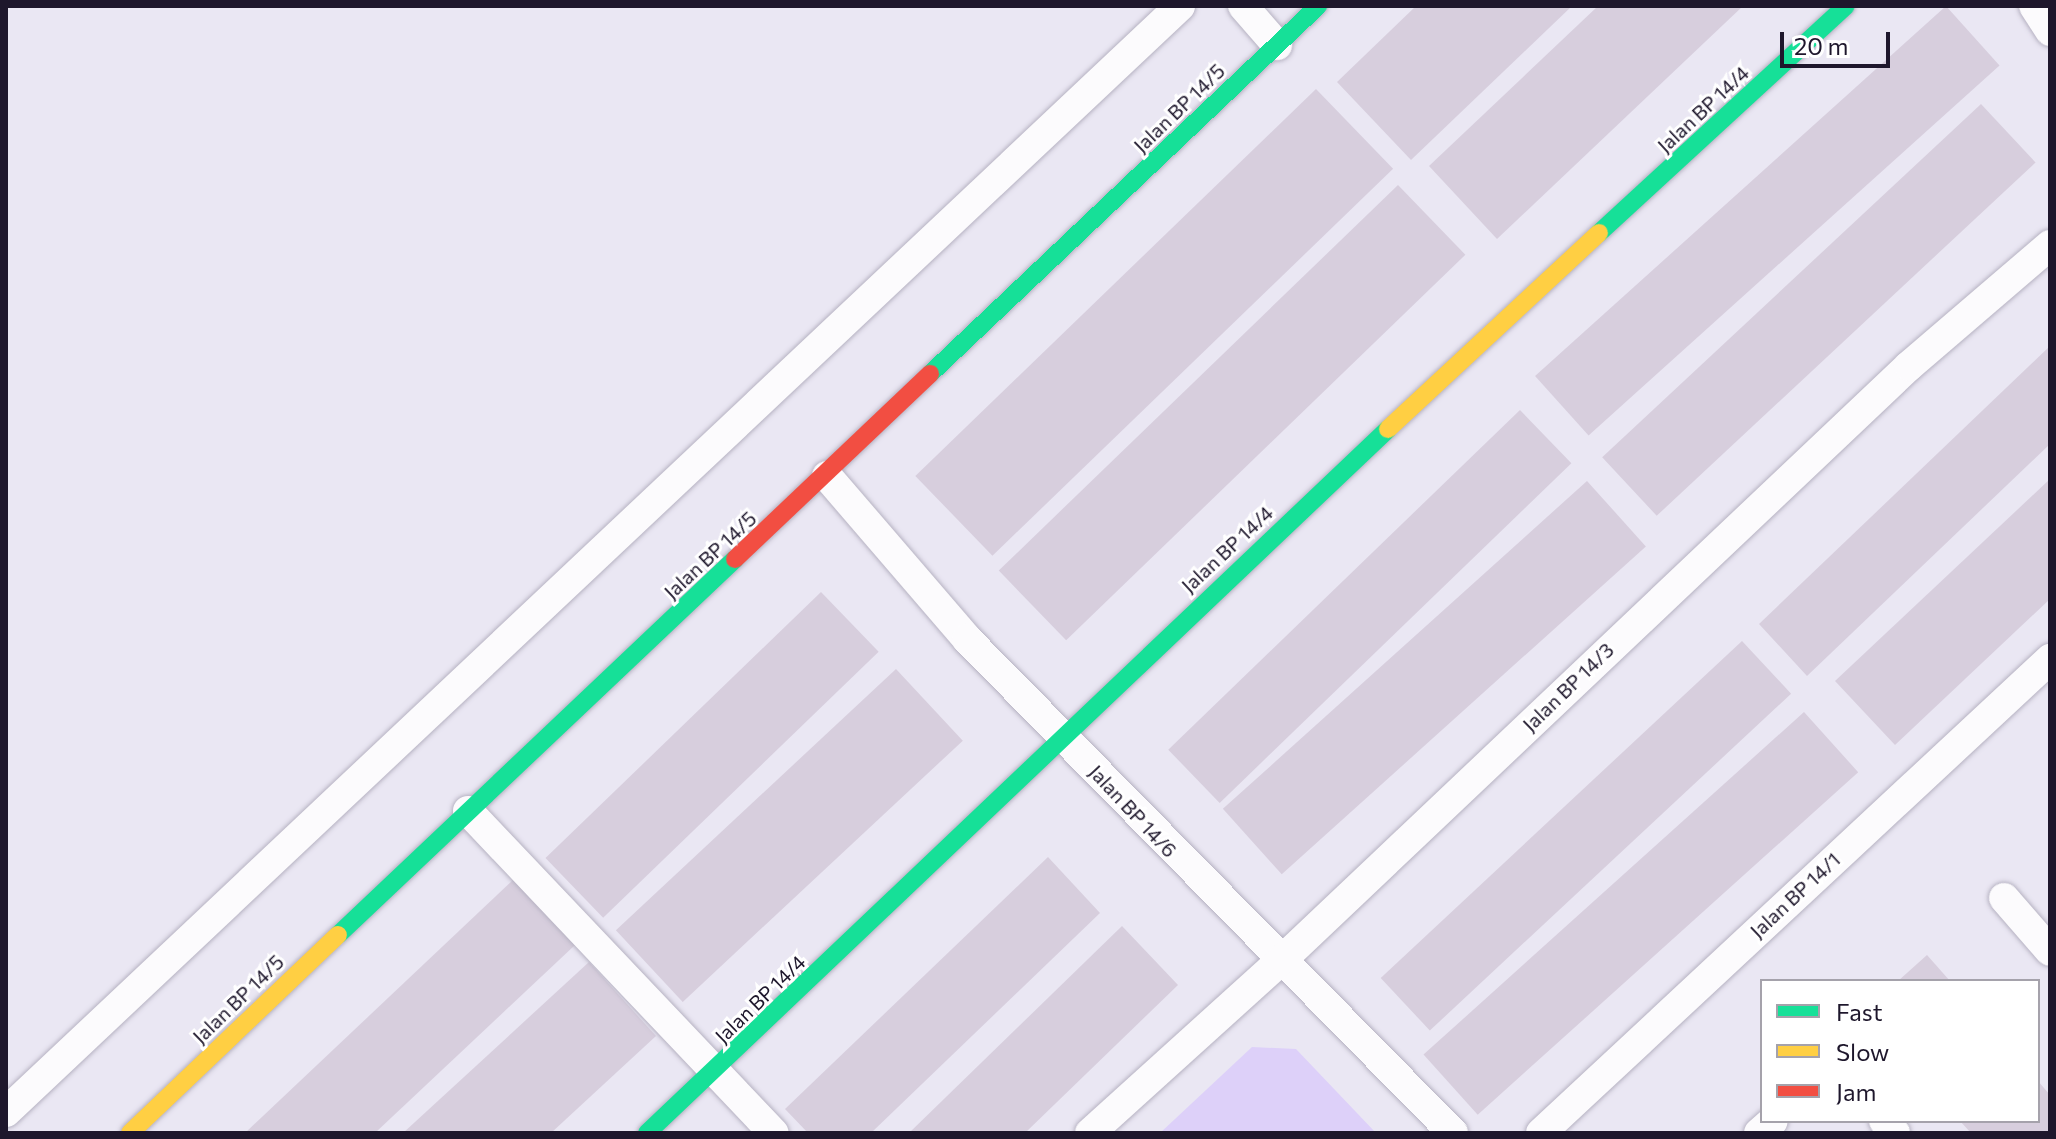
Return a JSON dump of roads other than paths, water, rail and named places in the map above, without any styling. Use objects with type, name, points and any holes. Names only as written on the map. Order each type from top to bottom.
[{"type":"street","points":[[6,1112],[1180,6]]},
{"type":"street","points":[[1243,6],[1277,45]]},
{"type":"street","name":"Jalan BP 14/5","points":[[130,1133],[468,811],[827,476],[1318,6]]},
{"type":"street","name":"Jalan BP 14/4","points":[[647,1133],[1061,736],[1846,6]]},
{"type":"street","points":[[2034,6],[2050,31]]},
{"type":"street","name":"Jalan BP 14/3","points":[[1090,1133],[1284,958],[1818,451],[2050,245]]},
{"type":"street","name":"Jalan BP 14/6","points":[[827,476],[967,639],[1172,854],[1284,958],[1453,1133]]},
{"type":"street","name":"Jalan BP 14/1","points":[[1541,1133],[2050,659]]},
{"type":"street","points":[[468,811],[713,1073],[774,1133]]},
{"type":"street","points":[[2004,898],[2050,951]]}]
